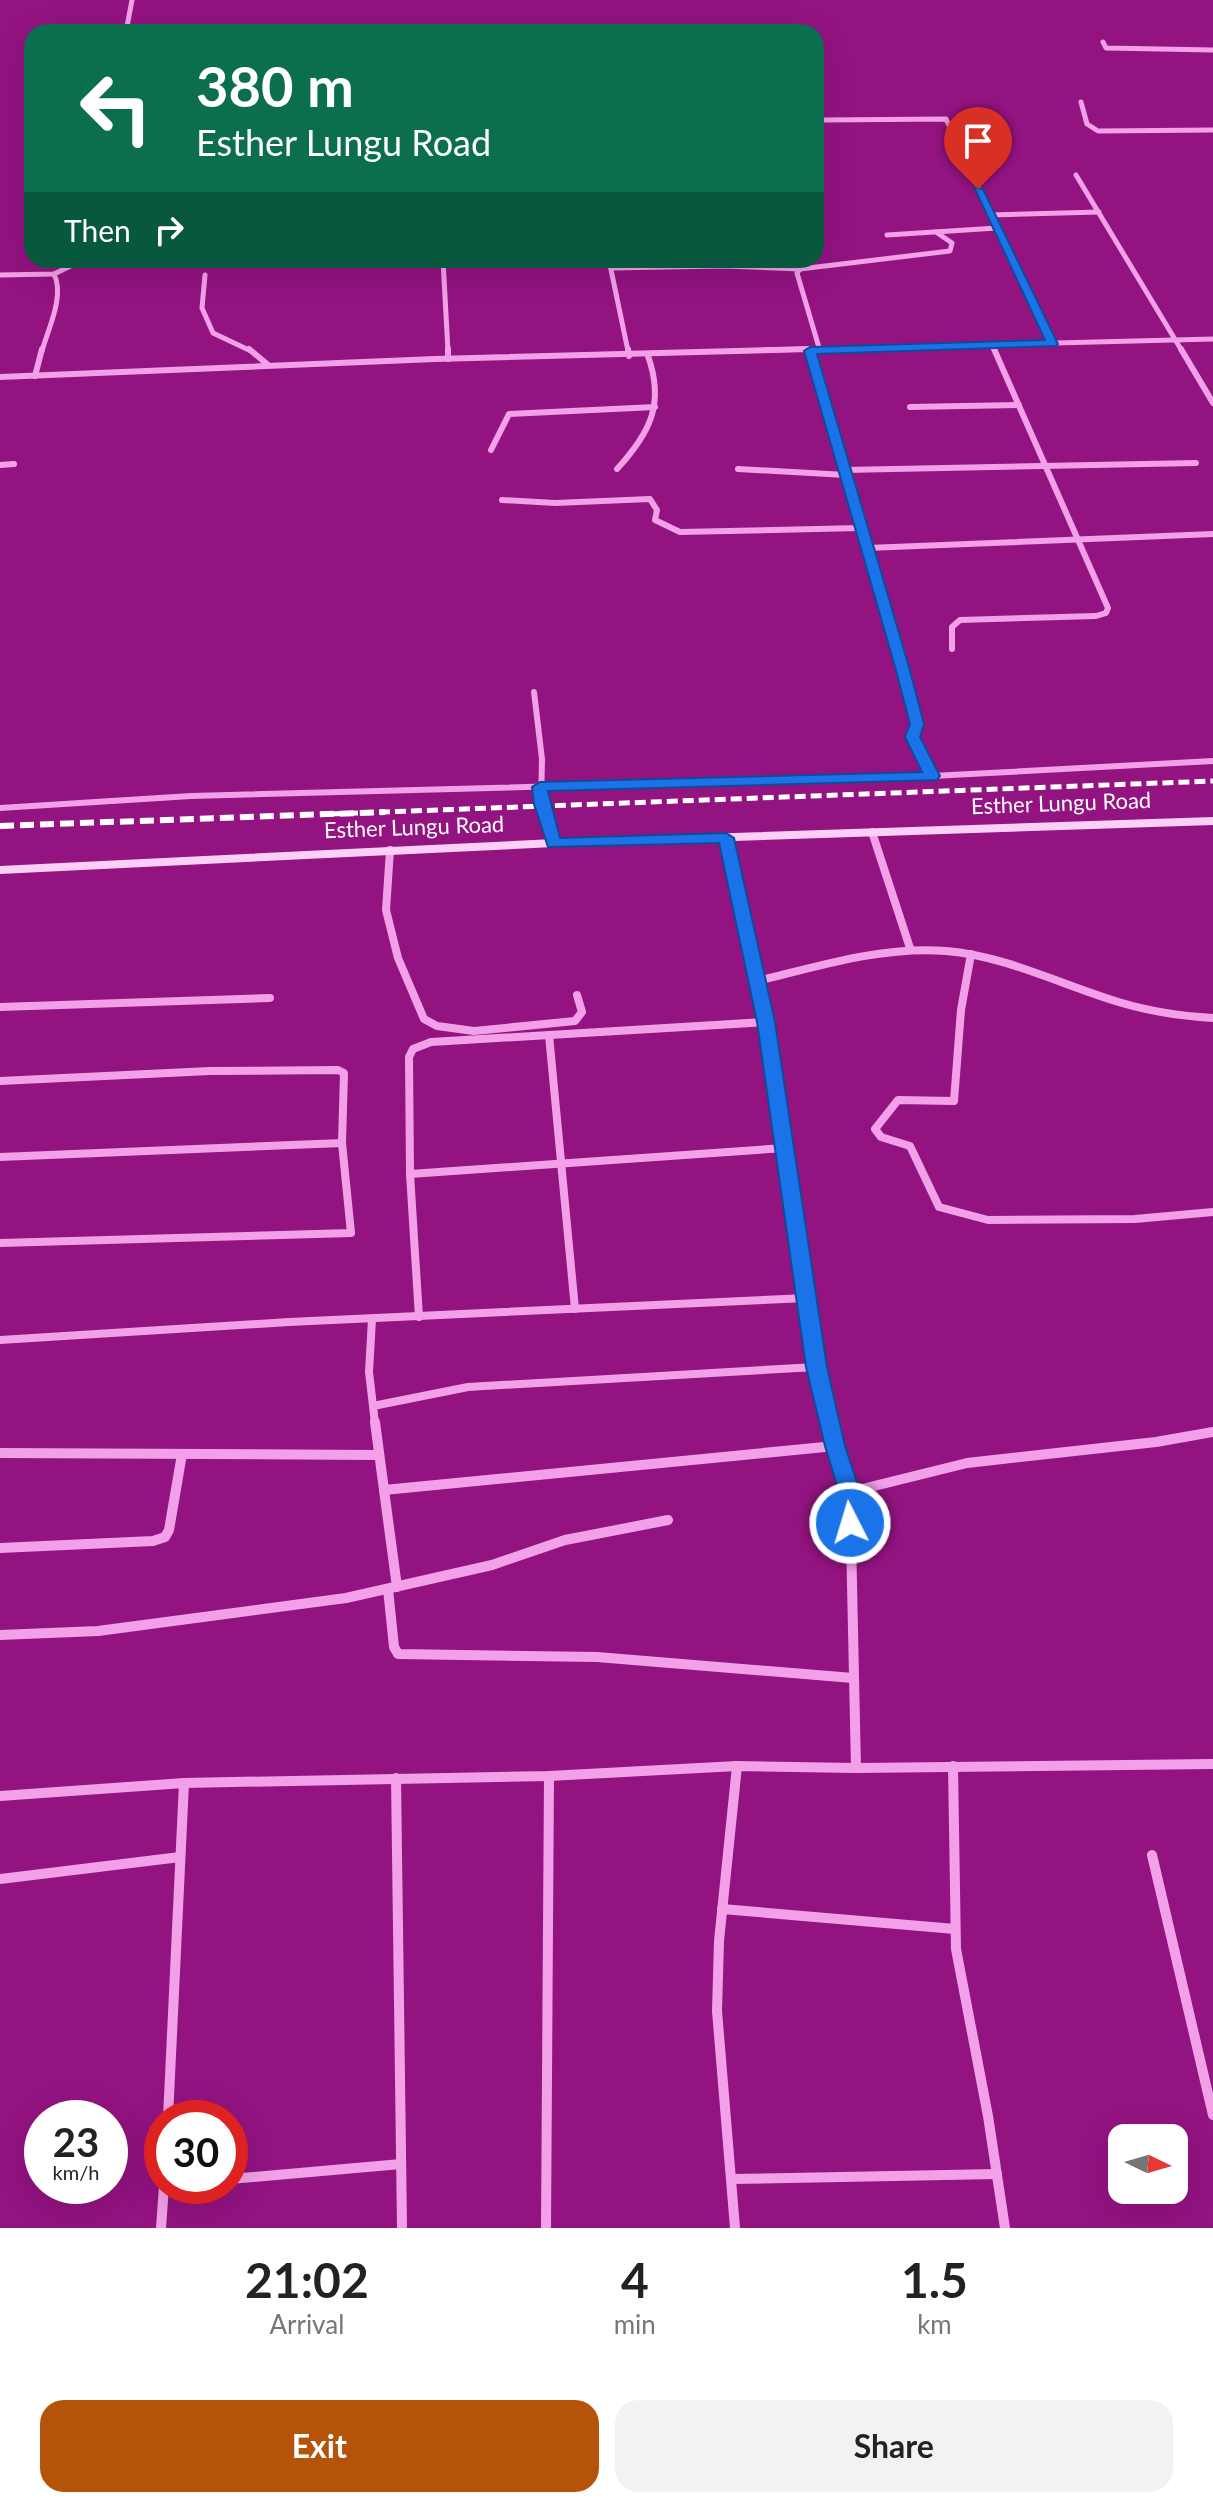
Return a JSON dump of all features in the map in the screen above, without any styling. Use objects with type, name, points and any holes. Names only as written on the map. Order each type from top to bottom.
[{"type":"street","points":[[128,24],[132,0]]},
{"type":"street","points":[[1103,42],[1106,48],[1143,51],[1213,50]]},
{"type":"street","points":[[1081,102],[1087,124],[1098,131],[1213,130]]},
{"type":"street","points":[[824,120],[946,119],[1052,344]]},
{"type":"street","points":[[1076,175],[1213,403]]},
{"type":"street","points":[[990,215],[1099,212]]},
{"type":"street","points":[[887,235],[997,228]]},
{"type":"street","points":[[824,266],[950,251],[952,243],[936,232]]},
{"type":"street","points":[[0,275],[54,274],[66,268]]},
{"type":"street","points":[[443,268],[448,359]]},
{"type":"street","points":[[611,268],[629,356]]},
{"type":"street","points":[[775,268],[808,268]]},
{"type":"street","points":[[800,269],[797,273],[820,351]]},
{"type":"street","points":[[35,376],[58,294],[59,284],[54,274]]},
{"type":"street","points":[[205,275],[202,308],[213,333],[246,347],[267,365]]},
{"type":"street","points":[[0,377],[448,359],[1213,339]]},
{"type":"street","points":[[952,649],[952,627],[960,620],[1106,613],[1108,608],[992,345]]},
{"type":"street","points":[[810,351],[917,724],[913,737],[932,776]]},
{"type":"street","points":[[617,469],[642,440],[655,407],[659,392],[648,356]]},
{"type":"street","points":[[910,407],[1019,405]]},
{"type":"street","points":[[491,450],[509,414],[655,407]]},
{"type":"street","points":[[738,469],[845,472],[1196,463]]},
{"type":"street","points":[[0,465],[14,464]]},
{"type":"street","points":[[502,500],[555,503],[650,499],[657,510],[655,520],[680,532],[861,528]]},
{"type":"street","points":[[867,548],[1213,534]]},
{"type":"street","points":[[534,692],[542,759],[541,804],[554,843]]},
{"type":"street","points":[[0,808],[143,798],[932,776],[1213,761]]},
{"type":"street","name":"Esther Lungu Road","points":[[0,870],[554,843],[1213,821]]},
{"type":"street","points":[[872,832],[910,948]]},
{"type":"street","points":[[726,838],[766,1022],[816,1367],[835,1446],[850,1492],[856,1768]]},
{"type":"street","points":[[390,850],[386,910],[398,958],[424,1019],[430,1025],[453,1030],[575,1021],[582,1012],[577,995]]},
{"type":"street","points":[[758,981],[910,948],[971,954],[1135,1007],[1213,1018]]},
{"type":"street","points":[[971,954],[961,1010],[954,1101],[898,1100],[875,1129],[881,1137],[910,1146],[939,1207],[988,1220],[1135,1219],[1213,1212]]},
{"type":"street","points":[[0,1007],[270,998]]},
{"type":"street","points":[[419,1317],[410,1174],[409,1057],[413,1049],[431,1042],[766,1022]]},
{"type":"street","points":[[549,1035],[575,1309]]},
{"type":"street","points":[[0,1081],[331,1068],[344,1073],[342,1143],[351,1233],[0,1243]]},
{"type":"street","points":[[0,1157],[342,1143]]},
{"type":"street","points":[[410,1174],[785,1148]]},
{"type":"street","points":[[0,1340],[807,1298]]},
{"type":"street","points":[[372,1319],[369,1372],[384,1490],[394,1647],[398,1654],[597,1657],[853,1678]]},
{"type":"street","points":[[373,1406],[468,1387],[816,1367]]},
{"type":"street","points":[[850,1492],[967,1463],[1156,1442],[1213,1432]]},
{"type":"street","points":[[384,1490],[835,1446]]},
{"type":"street","points":[[0,1453],[378,1455]]},
{"type":"street","points":[[0,1548],[153,1541],[165,1537],[169,1530],[182,1454]]},
{"type":"street","points":[[0,1635],[114,1629],[272,1610],[392,1588],[492,1565],[565,1540],[668,1520]]},
{"type":"street","points":[[0,1796],[184,1783],[549,1776],[737,1766],[856,1768],[1213,1764]]},
{"type":"street","points":[[735,2228],[717,2011],[722,1909],[737,1766]]},
{"type":"street","points":[[953,1766],[955,1929],[1005,2228]]},
{"type":"street","points":[[546,2228],[549,1776]]},
{"type":"street","points":[[396,1778],[402,2228]]},
{"type":"street","points":[[169,2100],[184,1783]]},
{"type":"street","points":[[1152,1855],[1213,2115]]},
{"type":"street","points":[[0,1879],[180,1857]]},
{"type":"street","points":[[722,1909],[955,1929]]},
{"type":"street","points":[[248,2177],[401,2164]]},
{"type":"street","points":[[731,2179],[997,2174]]},
{"type":"street","points":[[161,2228],[163,2204]]},
{"type":"railway","points":[[366,813],[1213,781]]},
{"type":"railway","points":[[366,813],[385,812]]},
{"type":"railway","points":[[0,826],[366,813]]},
{"type":"railway","points":[[331,814],[366,813]]},
{"type":"route","points":[[850,1523],[850,1492],[835,1446],[816,1367],[766,1022],[726,838],[554,843],[541,804],[540,787],[932,776],[913,737],[917,724],[902,667],[810,351],[1052,344],[978,189]]}]
